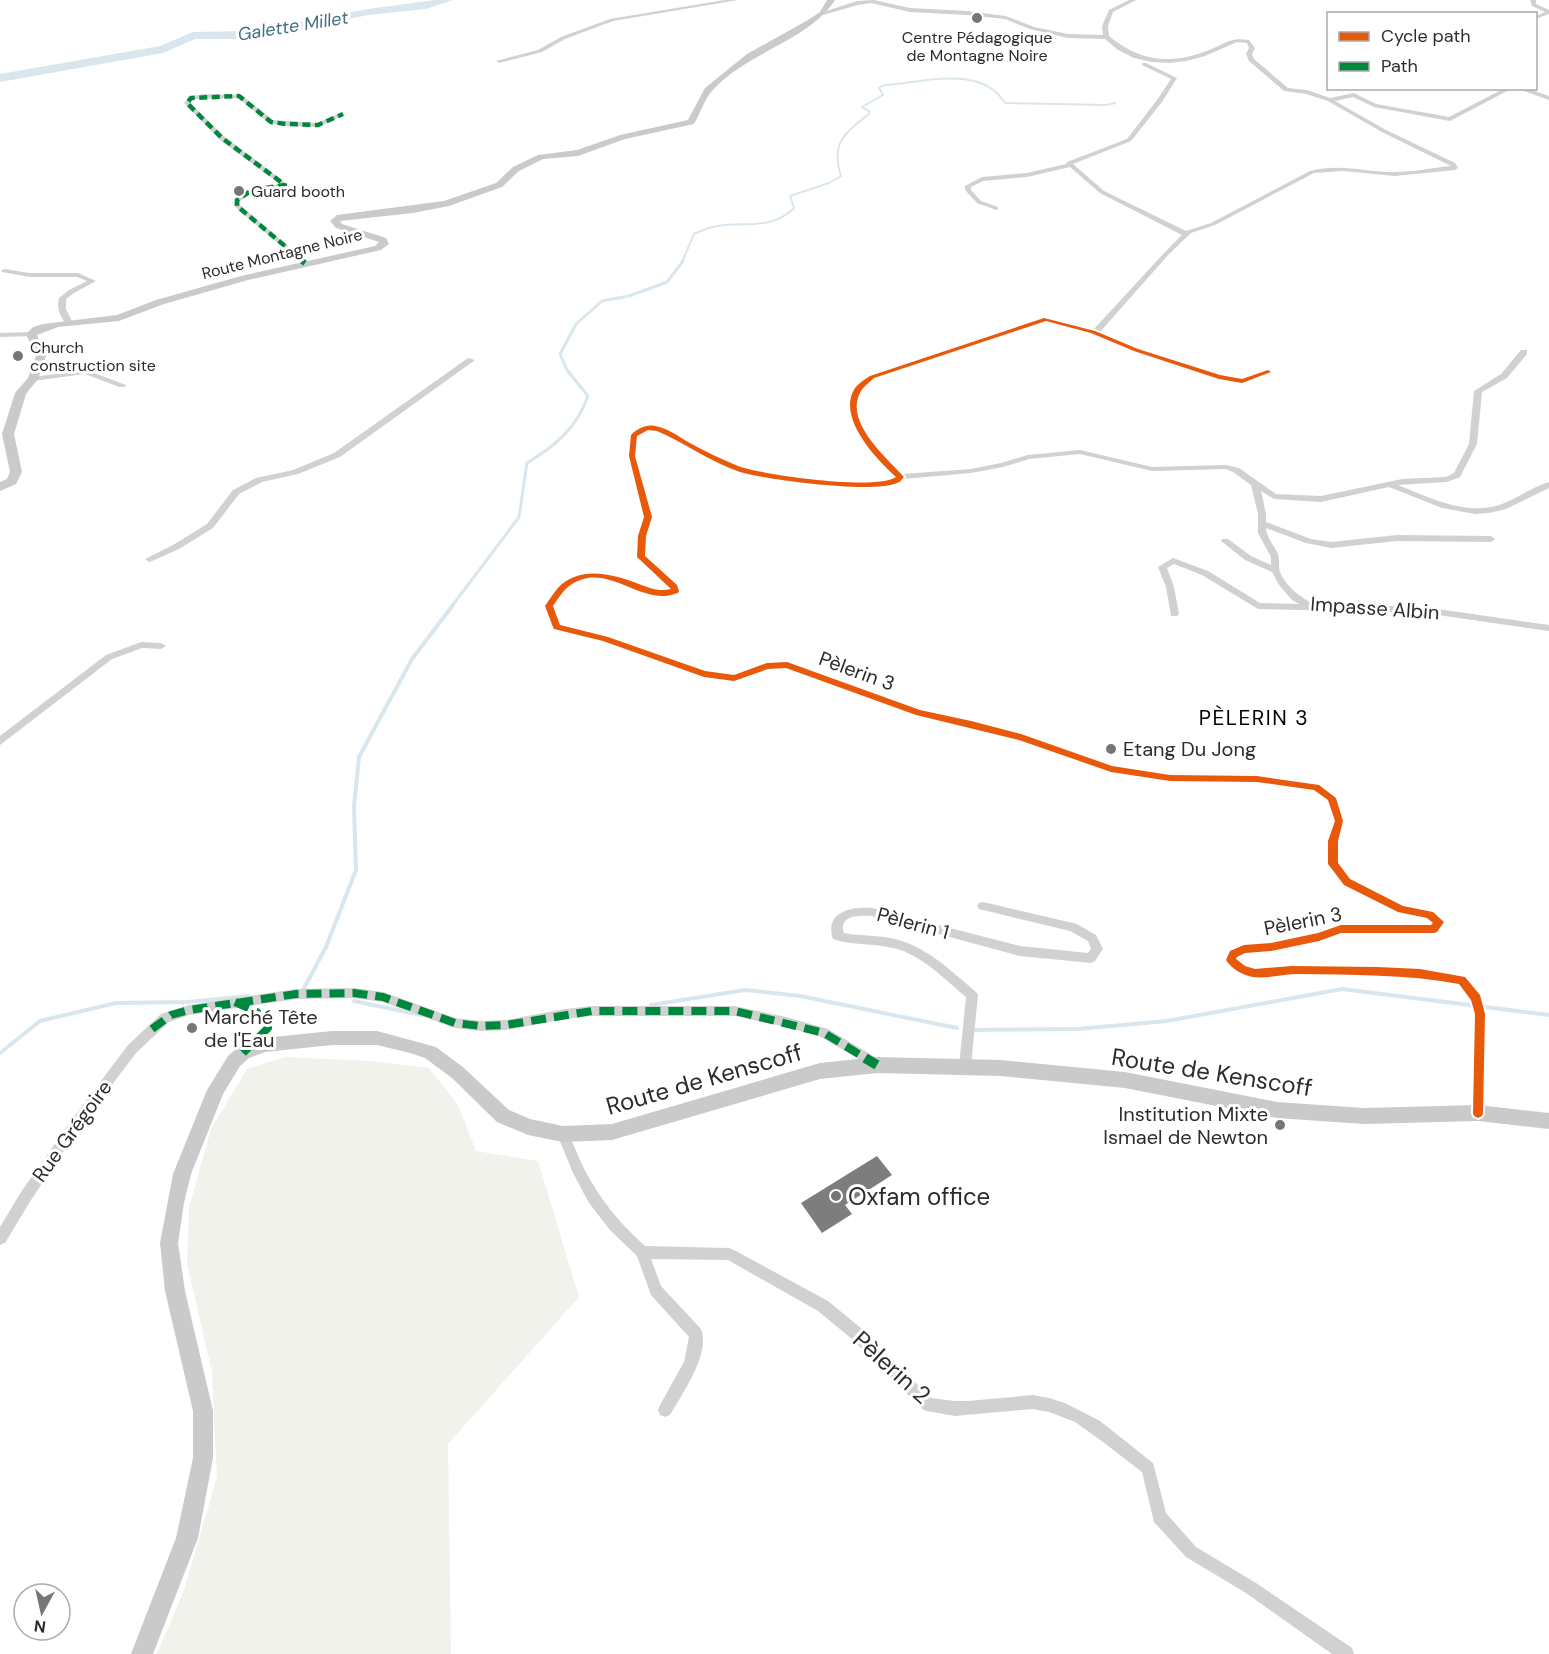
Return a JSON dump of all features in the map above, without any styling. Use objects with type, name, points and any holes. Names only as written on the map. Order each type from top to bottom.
[{"type":"street","points":[[500,61],[540,51],[562,38],[612,20],[735,0]]},
{"type":"street","name":"Route Montagne Noire","points":[[31,334],[38,327],[48,324],[94,322],[121,317],[164,300],[305,263],[378,248],[384,244],[383,240],[339,226],[335,221],[343,216],[413,210],[482,194],[499,185],[516,169],[541,157],[578,153],[622,137],[691,122],[708,90],[733,68],[750,56],[799,30],[823,13],[831,0]]},
{"type":"street","points":[[996,208],[975,199],[968,190],[968,186],[982,179],[1027,175],[1070,165],[1069,163],[1076,159],[1129,140],[1160,101],[1174,78],[1126,55],[1106,37],[1105,26],[1111,11],[1133,0]]},
{"type":"street","points":[[1533,0],[1534,5],[1549,12],[1537,18]]},
{"type":"street","points":[[823,13],[871,1],[910,10],[1006,18],[1032,28],[1068,36],[1106,37]]},
{"type":"street","points":[[1093,332],[1097,331],[1186,234],[1213,224],[1322,168],[1397,174],[1455,168],[1453,164],[1384,131],[1330,100],[1307,92],[1286,90],[1251,60],[1249,54],[1252,48],[1249,42],[1236,40],[1186,60],[1172,63],[1148,60],[1113,45]]},
{"type":"street","points":[[1330,100],[1354,95],[1374,105],[1450,119],[1506,90]]},
{"type":"street","points":[[1525,90],[1549,98]]},
{"type":"street","points":[[305,263],[237,206],[237,200],[252,190],[285,185],[271,171],[228,143],[187,103],[191,99],[204,96],[238,96],[271,122],[286,124],[318,125],[343,114]]},
{"type":"street","points":[[1070,165],[1102,192],[1186,234]]},
{"type":"street","points":[[4,271],[30,275],[78,275],[92,281],[88,285],[73,290],[63,298],[61,307],[69,323]]},
{"type":"street","points":[[38,277],[88,285]]},
{"type":"street","points":[[1268,372],[1242,381],[1219,377],[1136,350],[1093,332],[1051,320],[1042,320],[872,377],[857,390],[854,406],[858,428],[883,463],[900,477],[971,471],[1004,465],[1028,457],[1080,452],[1152,469],[1226,467],[1236,470],[1274,496],[1321,499],[1390,485],[1447,479],[1456,475],[1473,444],[1478,391],[1504,376],[1524,352]]},
{"type":"street","points":[[0,335],[31,334],[41,356],[33,379],[21,393],[8,434],[16,472],[12,481],[0,487]]},
{"type":"street","points":[[149,559],[176,547],[210,526],[236,492],[259,480],[295,472],[337,455],[471,360]]},
{"type":"street","points":[[33,379],[87,372],[122,385]]},
{"type":"street","name":"Pèlerin 3","points":[[900,477],[895,482],[853,485],[776,478],[745,471],[713,458],[663,431],[652,427],[642,429],[634,435],[632,456],[648,517],[642,536],[641,557],[674,587],[675,591],[670,594],[658,592],[609,576],[591,576],[574,580],[556,593],[549,606],[557,627],[605,639],[704,674],[734,678],[767,666],[787,665],[919,713],[1021,737],[1111,769],[1170,778],[1257,779],[1316,787],[1332,798],[1339,821],[1333,841],[1333,864],[1347,882],[1401,909],[1430,915],[1439,922],[1434,929],[1424,930],[1341,929],[1271,947],[1244,950],[1233,954],[1231,960],[1238,967],[1253,973],[1330,970],[1433,974],[1462,980],[1476,998],[1480,1014],[1478,1113]]},
{"type":"street","name":"Impasse Albin","points":[[1255,484],[1262,514],[1262,533],[1275,556],[1275,570],[1282,583],[1295,598],[1312,607],[1424,610],[1549,628]]},
{"type":"street","points":[[1390,485],[1447,505],[1483,511],[1501,508],[1549,484]]},
{"type":"street","points":[[1261,523],[1309,541],[1331,545],[1396,538],[1491,538]]},
{"type":"street","points":[[1225,541],[1248,558],[1275,570]]},
{"type":"street","points":[[1174,614],[1170,587],[1162,567],[1173,561],[1205,573],[1258,606],[1312,607]]},
{"type":"street","points":[[0,741],[109,657],[141,645],[161,646]]},
{"type":"street","name":"Pèlerin 1","points":[[965,1066],[972,994],[915,951],[894,944],[851,940],[837,936],[836,925],[842,916],[856,910],[1020,951],[1091,958],[1097,949],[1092,938],[1073,927],[983,906]]},
{"type":"street","name":"Rue Grégoire","points":[[0,1239],[26,1196],[74,1126],[132,1049],[165,1018],[189,1010],[296,994],[354,993],[382,998],[454,1023],[481,1026],[507,1025],[592,1011],[735,1011],[786,1022],[824,1034],[877,1065]]},
{"type":"street","name":"Route de Kenscoff","points":[[142,1654],[188,1538],[203,1458],[203,1412],[199,1388],[173,1281],[169,1243],[174,1213],[182,1174],[216,1090],[234,1061],[243,1053],[264,1045],[332,1038],[377,1038],[430,1052],[458,1073],[503,1116],[528,1127],[563,1134],[612,1132],[820,1071],[877,1065],[965,1066],[1125,1080],[1277,1110],[1364,1116],[1478,1113],[1549,1121]]},
{"type":"street","points":[[563,1134],[577,1171],[598,1208],[642,1252],[656,1290],[696,1334],[688,1366],[665,1410]]},
{"type":"street","name":"Pèlerin 2","points":[[642,1252],[729,1254],[823,1306],[857,1334],[927,1404],[943,1409],[1033,1402],[1078,1414],[1148,1468],[1159,1518],[1191,1552],[1251,1588],[1346,1654]]},
{"type":"shaded area","points":[[285,1057],[371,1061],[429,1068],[458,1105],[476,1151],[538,1161],[579,1297],[448,1444],[451,1654],[157,1654],[184,1590],[217,1477],[212,1372],[187,1264],[189,1208],[211,1129],[247,1069]]},
{"type":"building","name":"Oxfam office","points":[[877,1156],[892,1175],[845,1205],[852,1214],[822,1233],[801,1203]]},
{"type":"waterway","name":"Galette Millet","points":[[0,78],[163,49],[193,36],[251,35],[368,12],[426,6],[447,0]]},
{"type":"waterway","points":[[682,262],[694,234],[714,227],[757,224],[776,220],[794,208],[790,196],[829,183],[841,176],[838,154],[842,139],[869,114],[869,111],[862,107],[883,95],[879,88],[882,86],[931,79],[960,79],[985,85],[996,92],[1005,103],[1106,105],[1115,103]]},
{"type":"waterway","points":[[452,606],[519,517],[527,463],[564,435],[578,418],[588,396],[567,370],[560,354],[576,324],[602,301],[629,296],[667,282],[683,261]]},
{"type":"waterway","points":[[302,992],[326,947],[356,870],[354,807],[359,757],[412,659],[453,605]]},
{"type":"waterway","points":[[970,1030],[1077,1029],[1167,1021],[1342,989],[1549,1015]]},
{"type":"waterway","points":[[651,1005],[745,990],[800,996],[957,1028]]},
{"type":"waterway","points":[[0,1053],[40,1021],[116,1003],[187,1002],[249,996]]},
{"type":"waterway","points":[[354,1001],[421,1015]]},
{"type":"marked path","points":[[305,263],[237,206],[237,200],[252,190],[285,185],[222,138],[187,103],[191,98],[204,96],[239,96],[271,122],[286,124],[318,125],[343,114]]},
{"type":"marked path","points":[[152,1029],[171,1015],[189,1010],[296,994],[354,993],[383,997],[434,1017],[455,1023],[481,1026],[506,1025],[592,1011],[735,1011],[824,1033],[877,1065]]},
{"type":"marked path","points":[[235,1002],[257,1012],[257,1019],[263,1020],[268,1028],[243,1053]]},
{"type":"cycle path","points":[[1268,372],[1242,381],[1219,377],[1136,350],[1093,332],[1046,319],[872,377],[859,387],[854,400],[854,412],[858,424],[873,449],[900,477],[894,482],[882,484],[819,482],[742,470],[659,429],[646,428],[634,435],[632,456],[648,517],[642,536],[641,557],[674,587],[675,591],[663,593],[597,575],[580,577],[564,586],[549,606],[557,627],[605,639],[704,674],[734,678],[767,666],[787,665],[919,713],[1021,737],[1111,769],[1170,778],[1257,779],[1316,787],[1332,798],[1339,821],[1333,841],[1333,864],[1347,882],[1401,909],[1430,915],[1439,922],[1434,929],[1341,929],[1319,937],[1271,947],[1244,949],[1233,954],[1231,960],[1255,973],[1292,970],[1377,971],[1462,980],[1476,998],[1480,1014],[1478,1113]]},
{"type":"place","name":"Centre Pédagogique de Montagne Noire","points":[[977,18]]},
{"type":"place","name":"Guard booth","points":[[239,191]]},
{"type":"place","name":"Church construction site","points":[[18,356]]},
{"type":"place","name":"Etang Du Jong","points":[[1111,749]]},
{"type":"place","name":"Marché Tête de l'Eau","points":[[192,1028]]},
{"type":"place","name":"Institution Mixte Ismael de Newton","points":[[1280,1125]]},
{"type":"place","name":"Oxfam office","points":[[836,1196]]},
{"type":"district","name":"PÈLERIN 3","points":[[1254,718]]}]
